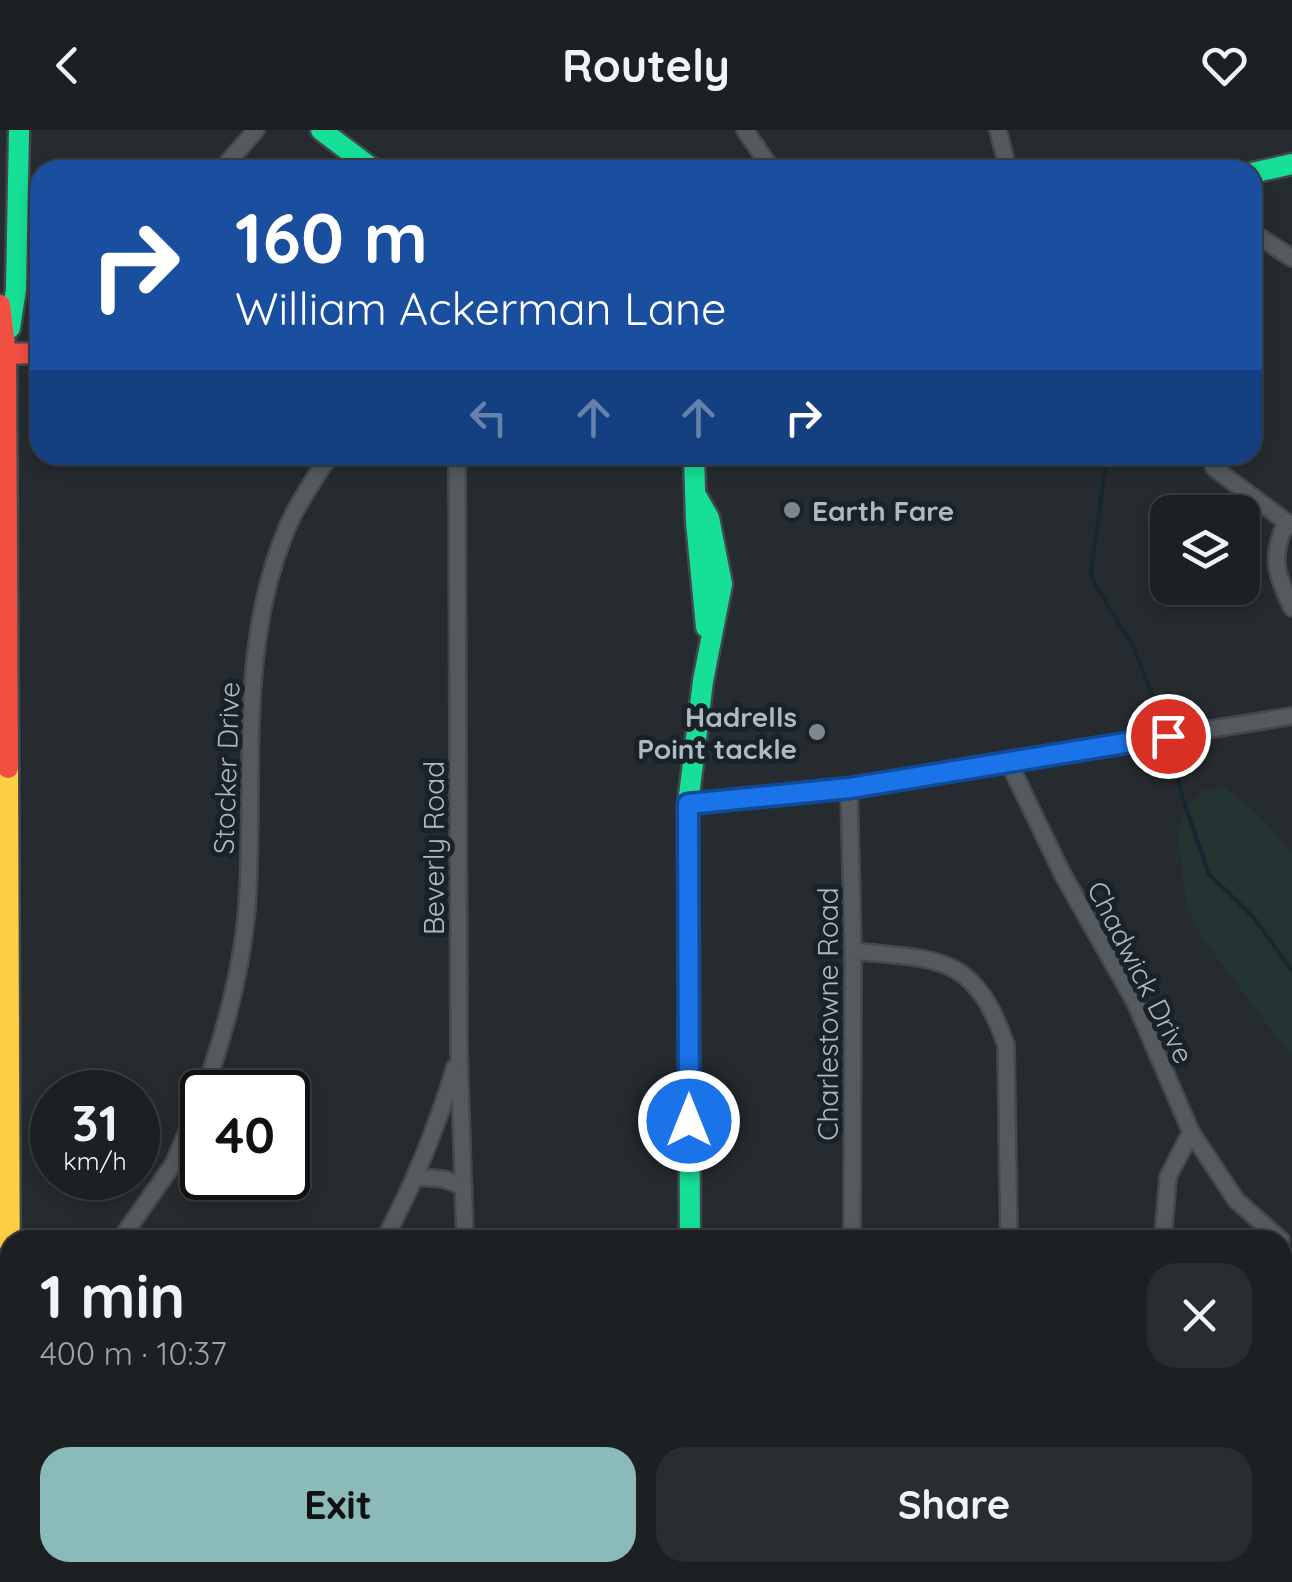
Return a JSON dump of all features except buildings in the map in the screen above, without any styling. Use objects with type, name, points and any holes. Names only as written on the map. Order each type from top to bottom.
[{"type":"main road","points":[[3,354],[16,289],[19,130]]},
{"type":"main road","points":[[321,130],[361,160]]},
{"type":"main road","points":[[1262,170],[1292,164]]},
{"type":"main road","points":[[0,305],[9,1230]]},
{"type":"main road","points":[[3,354],[30,353]]},
{"type":"main road","points":[[695,465],[707,656]]},
{"type":"main road","points":[[690,1230],[688,804],[707,656],[722,584],[709,518],[697,497]]},
{"type":"street","points":[[230,160],[256,130]]},
{"type":"street","points":[[745,130],[765,160]]},
{"type":"street","points":[[998,130],[1006,160]]},
{"type":"street","points":[[1262,238],[1292,258]]},
{"type":"street","name":"Stocker Drive","points":[[212,1070],[242,955],[247,905],[250,706],[256,646],[287,528],[324,465]]},
{"type":"street","name":"Beverly Road","points":[[456,465],[459,1054],[465,1230]]},
{"type":"street","points":[[1214,468],[1289,524],[1275,553],[1278,576],[1292,608]]},
{"type":"street","points":[[688,804],[850,788],[1292,716]]},
{"type":"street","name":"Chadwick Drive","points":[[1009,763],[1062,875],[1135,1002],[1191,1132],[1236,1200],[1270,1230]]},
{"type":"street","name":"Charlestowne Road","points":[[850,788],[852,1230]]},
{"type":"street","points":[[853,951],[948,964],[972,981],[997,1019],[1006,1045],[1010,1230]]},
{"type":"street","points":[[389,1230],[438,1125],[459,1054]]},
{"type":"street","points":[[1164,1230],[1168,1177],[1191,1132]]},
{"type":"street","name":"Stocker Drive","points":[[127,1230],[180,1149]]},
{"type":"street","points":[[416,1178],[444,1179],[464,1187]]},
{"type":"shaded area","points":[[1226,788],[1258,814],[1292,853],[1292,1057],[1201,936],[1186,902],[1178,838],[1185,807],[1204,790]]},
{"type":"waterway","points":[[1106,465],[1093,581],[1134,648],[1165,729]]},
{"type":"waterway","points":[[1170,743],[1182,797],[1209,874],[1254,918],[1292,971]]},
{"type":"traffic: fast","points":[[10,328],[16,289],[19,130]]},
{"type":"traffic: fast","points":[[321,130],[361,160]]},
{"type":"traffic: fast","points":[[1262,171],[1292,164]]},
{"type":"traffic: fast","points":[[694,465],[706,627]]},
{"type":"traffic: fast","points":[[690,1230],[688,804],[703,681],[722,584],[709,518],[697,497]]},
{"type":"traffic: slow","points":[[8,768],[10,1230]]},
{"type":"traffic: jam","points":[[0,305],[6,354],[8,768]]},
{"type":"traffic: jam","points":[[0,354],[30,353]]},
{"type":"place","name":"Earth Fare","points":[[792,510]]},
{"type":"place","name":"Hadrells Point tackle","points":[[817,732]]},
{"type":"route","points":[[689,1121],[688,804],[850,788],[1168,736]]}]
